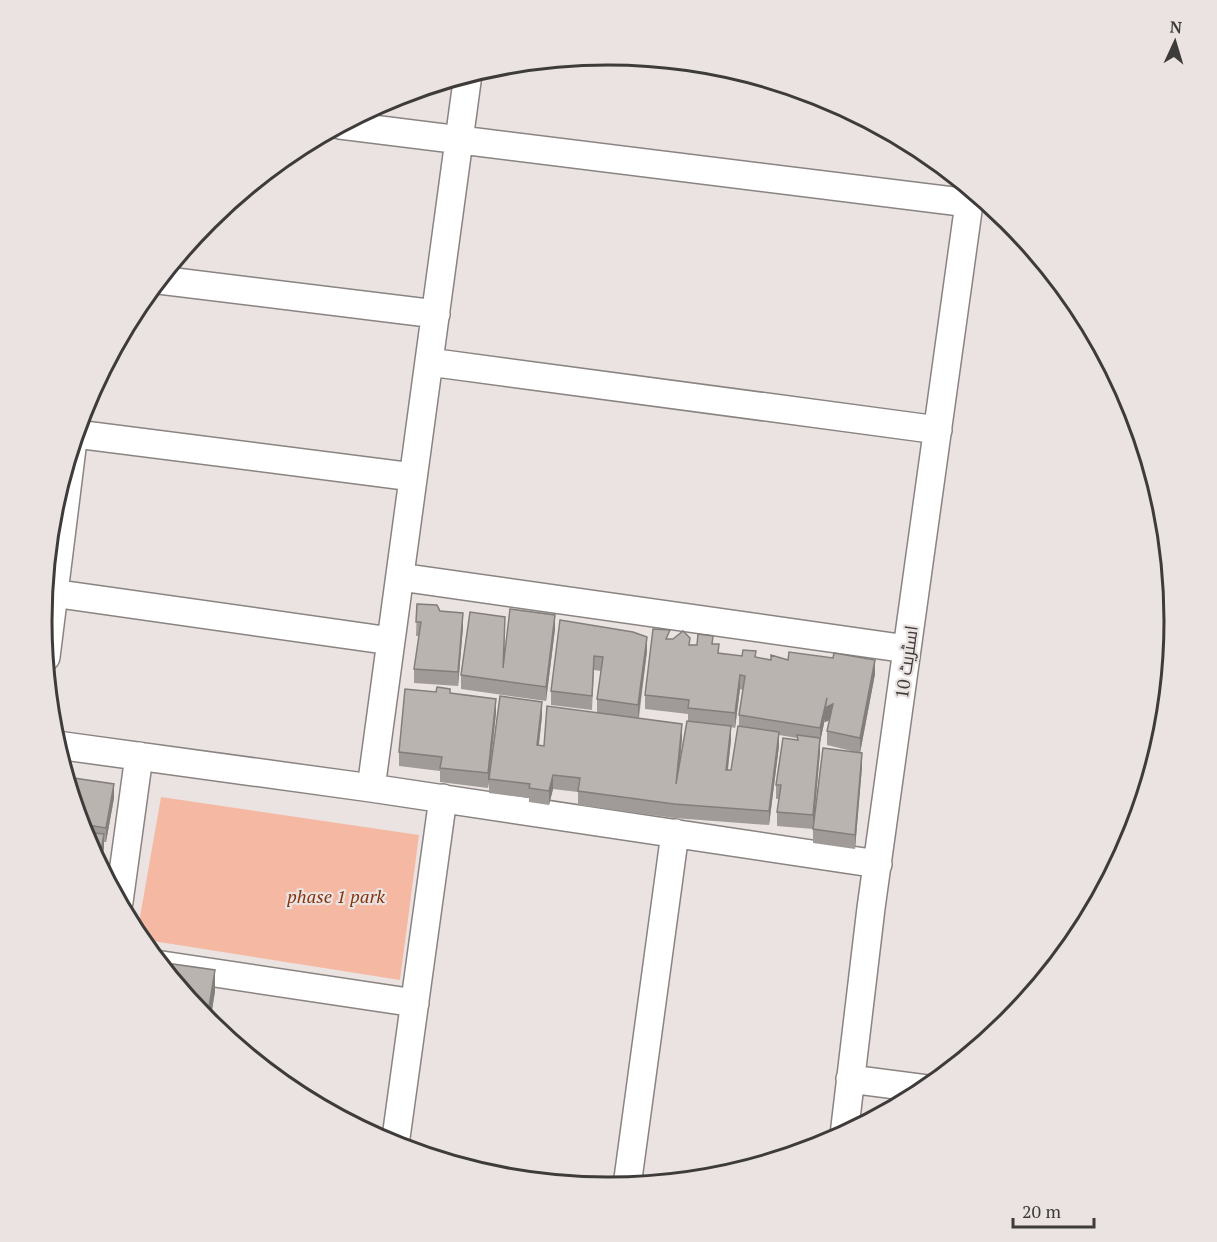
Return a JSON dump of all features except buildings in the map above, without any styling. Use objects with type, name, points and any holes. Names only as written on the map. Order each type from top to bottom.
[{"type":"street","points":[[371,788],[467,84]]},
{"type":"street","points":[[354,127],[966,196]]},
{"type":"street","name":"اسٹریٹ 10","points":[[845,1124],[878,864],[970,199]]},
{"type":"street","points":[[168,281],[436,314]]},
{"type":"street","points":[[429,362],[938,430]]},
{"type":"street","points":[[85,435],[413,477]]},
{"type":"street","points":[[400,577],[907,649]]},
{"type":"street","points":[[54,593],[391,641]]},
{"type":"street","points":[[67,746],[443,798],[878,864]]},
{"type":"street","points":[[121,888],[139,756]]},
{"type":"street","points":[[396,1135],[443,798]]},
{"type":"street","points":[[628,1176],[675,833]]},
{"type":"street","points":[[173,967],[415,1004]]},
{"type":"street","points":[[850,1079],[911,1087]]},
{"type":"green space","name":"phase 1 park","points":[[161,797],[419,835],[400,980],[154,941],[140,919]]}]
